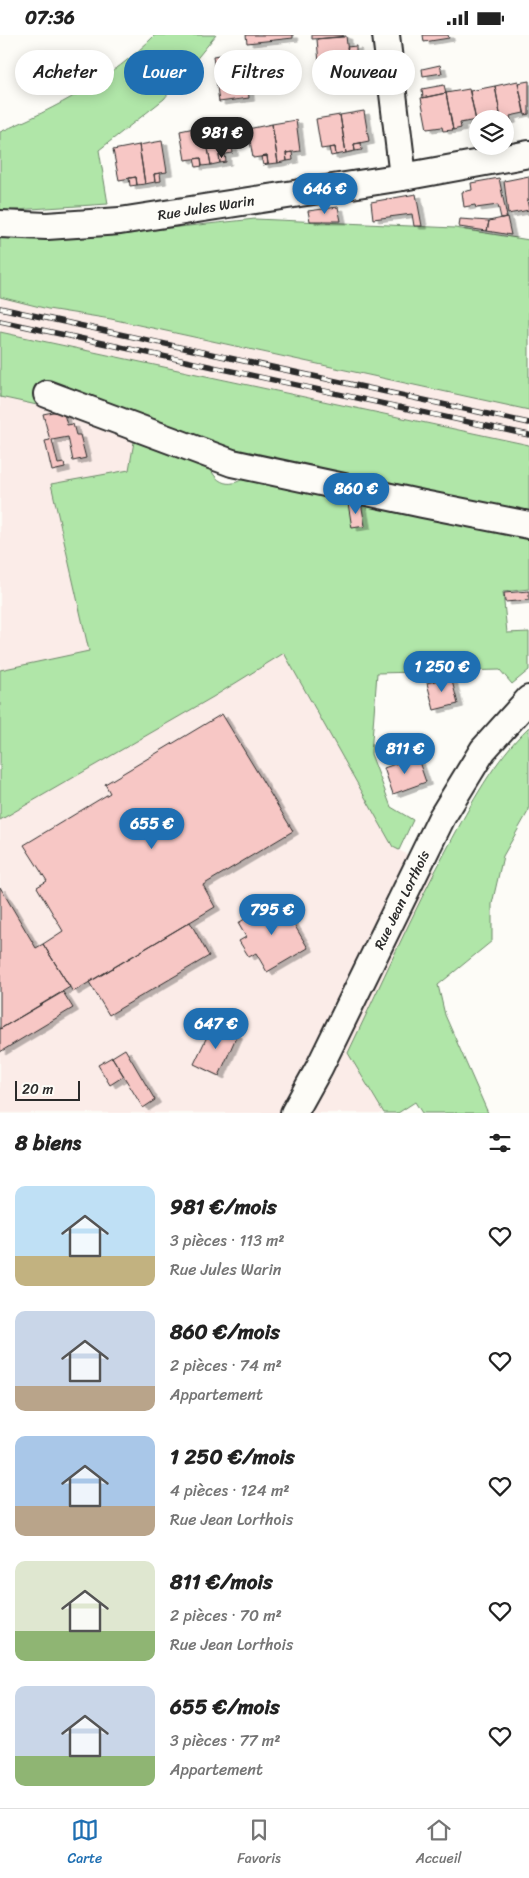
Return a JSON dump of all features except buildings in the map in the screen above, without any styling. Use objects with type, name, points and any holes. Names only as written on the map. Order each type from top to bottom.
[{"type":"street","points":[[386,35],[403,177]]},
{"type":"street","name":"Rue Jules Warin","points":[[0,224],[47,226],[120,221],[403,177],[529,154]]},
{"type":"street","points":[[47,394],[232,463],[529,525]]},
{"type":"street","name":"Rue Jean Lorthois","points":[[294,1113],[324,1059],[442,817],[483,750],[529,699]]},
{"type":"shaded area","points":[[0,297],[48,309],[111,319],[529,410],[529,445],[0,332]]},
{"type":"shaded area","points":[[0,397],[37,405],[64,408],[135,436],[129,470],[213,697],[284,652],[393,847],[436,870],[348,1053],[384,1113],[0,1113]]},
{"type":"green space","points":[[155,35],[216,35],[204,50],[139,50]]},
{"type":"green space","points":[[124,63],[124,95],[167,95],[99,150],[108,204],[0,211],[0,132],[42,113],[75,95],[114,95],[114,70]]},
{"type":"green space","points":[[255,219],[455,228],[529,240],[529,410],[111,319],[48,309],[0,297],[0,238],[113,234]]},
{"type":"green space","points":[[0,332],[529,445],[529,518],[251,461],[48,385],[37,405],[0,397]]},
{"type":"green space","points":[[135,436],[208,460],[214,475],[224,483],[237,482],[250,473],[529,531],[529,589],[503,592],[507,633],[529,632],[529,670],[512,684],[500,670],[377,673],[371,754],[391,807],[413,820],[399,850],[393,847],[284,653],[213,697],[0,820],[0,670],[89,651],[51,484],[129,470]]},
{"type":"green space","points":[[529,727],[529,810],[503,856],[492,904],[492,941],[438,985],[445,1015],[488,1113],[422,1113],[415,1102],[398,1113],[384,1113],[348,1053],[422,898],[465,815],[494,768]]},
{"type":"railway","points":[[0,308],[529,423]]},
{"type":"railway","points":[[0,321],[529,435]]}]
